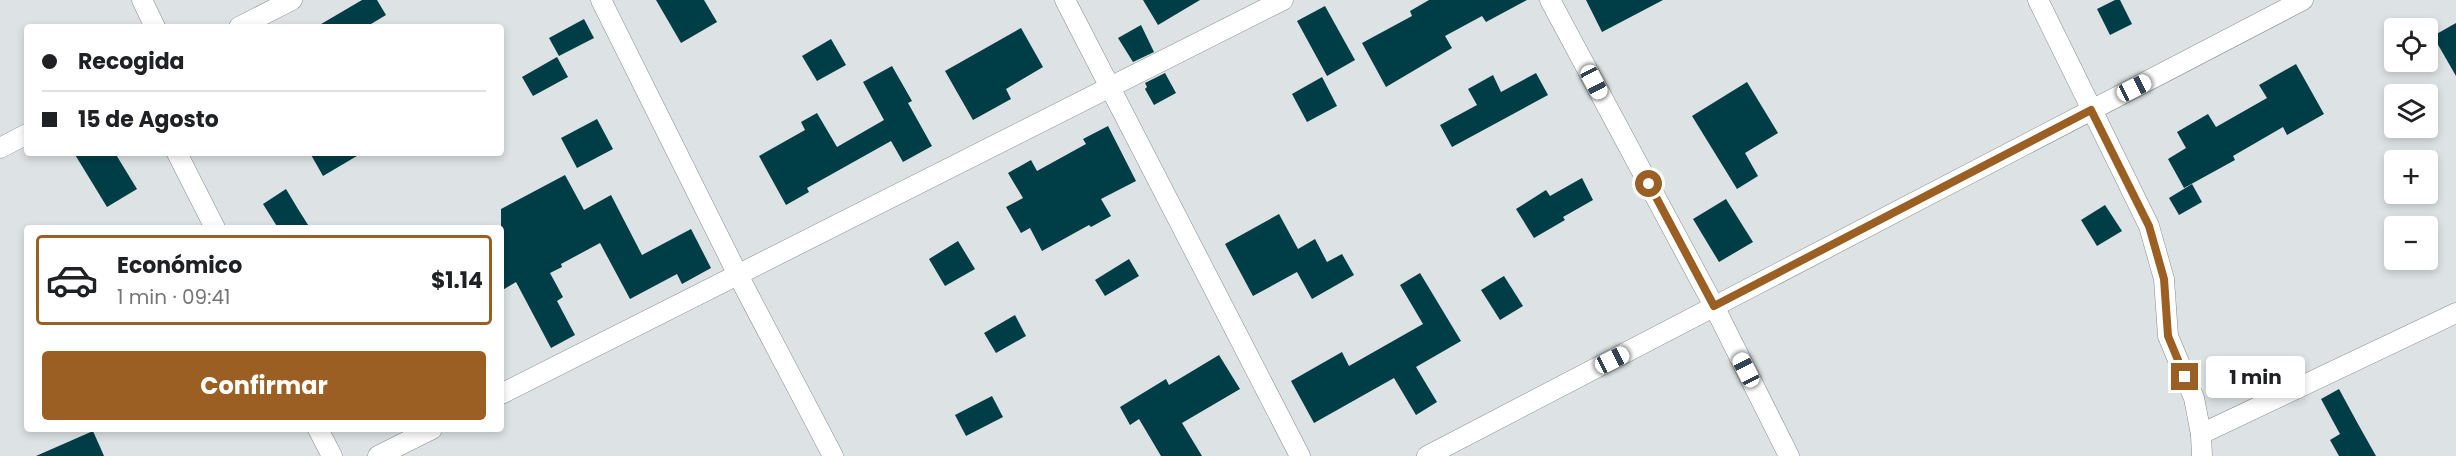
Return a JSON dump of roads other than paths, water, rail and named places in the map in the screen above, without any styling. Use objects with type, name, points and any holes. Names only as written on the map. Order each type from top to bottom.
[{"type":"street","points":[[142,0],[154,24]]},
{"type":"street","points":[[245,24],[292,0]]},
{"type":"street","points":[[602,0],[738,275],[833,456]]},
{"type":"street","points":[[1065,0],[1300,456]]},
{"type":"street","points":[[504,392],[1283,0]]},
{"type":"street","points":[[1550,0],[1714,306],[1789,456]]},
{"type":"street","points":[[2038,0],[2149,226],[2164,279],[2168,336],[2194,398],[2201,434],[2202,456]]},
{"type":"street","points":[[1427,456],[2303,0]]},
{"type":"street","points":[[0,148],[24,136]]},
{"type":"street","points":[[179,156],[213,225]]},
{"type":"street","points":[[2201,434],[2456,314]]},
{"type":"street","points":[[320,432],[332,456]]},
{"type":"street","points":[[378,456],[426,432]]}]
